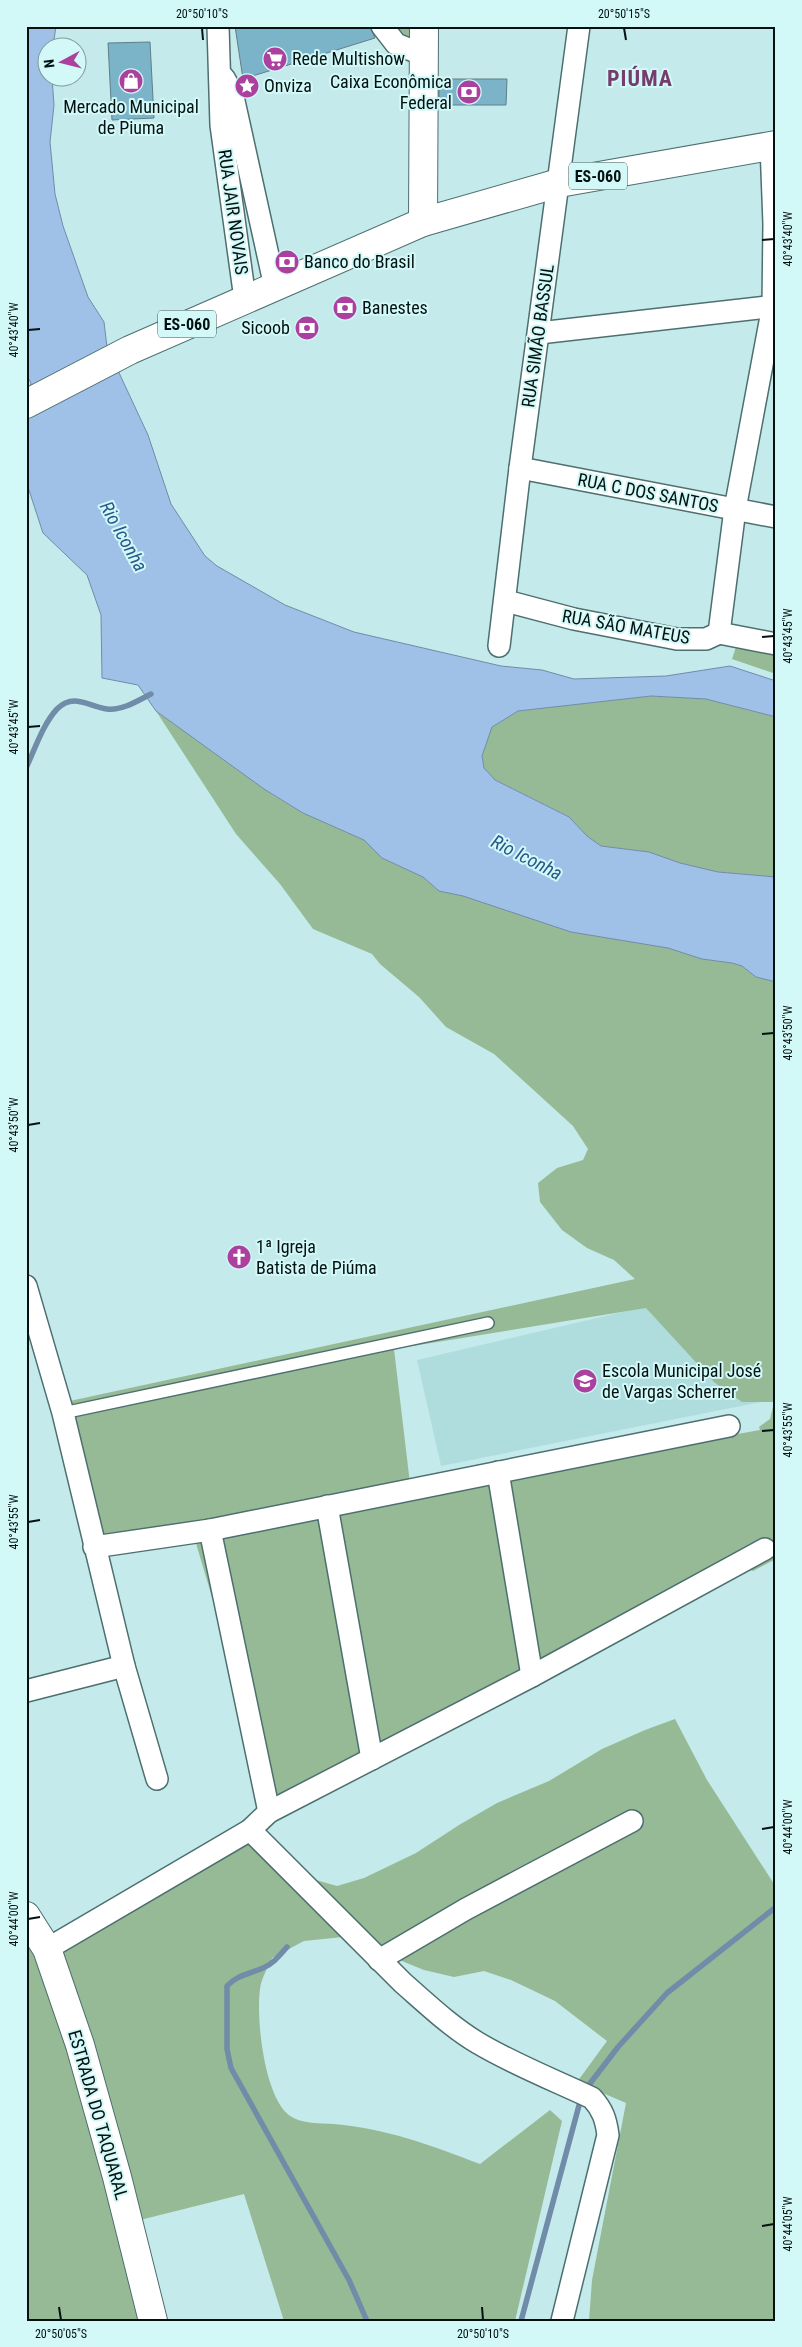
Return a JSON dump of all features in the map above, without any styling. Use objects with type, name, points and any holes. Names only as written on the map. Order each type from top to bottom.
[{"type":"main road","points":[[423,222],[424,26]]},
{"type":"main road","name":"ES-060","points":[[26,404],[130,350],[423,222],[558,183],[774,145]]},
{"type":"main road","name":"ESTRADA DO TAQUARAL","points":[[26,1916],[47,1949],[80,2045],[153,2321]]},
{"type":"street","name":"RUA JAIR NOVAIS","points":[[218,26],[221,74],[218,88],[230,124],[245,299]]},
{"type":"street","points":[[382,26],[396,44],[424,55]]},
{"type":"street","name":"RUA SIMÃO BASSUL","points":[[500,646],[520,468],[579,26]]},
{"type":"street","points":[[230,124],[275,287]]},
{"type":"street","points":[[719,633],[736,509],[774,306],[774,145]]},
{"type":"street","points":[[539,333],[774,306]]},
{"type":"street","name":"RUA C DOS SANTOS","points":[[520,468],[776,517]]},
{"type":"street","name":"RUA SÃO MATEUS","points":[[506,601],[574,619],[677,639],[706,639],[719,633],[776,644]]},
{"type":"street","points":[[26,1286],[63,1413],[124,1666],[157,1779]]},
{"type":"street","points":[[94,1547],[210,1530],[729,1426]]},
{"type":"street","points":[[498,1472],[532,1676]]},
{"type":"street","points":[[327,1506],[372,1759]]},
{"type":"street","points":[[210,1530],[269,1812]]},
{"type":"street","points":[[47,1949],[250,1830],[269,1812],[532,1676],[765,1549]]},
{"type":"street","points":[[26,1691],[124,1666]]},
{"type":"street","points":[[379,1960],[466,1908],[632,1821]]},
{"type":"street","points":[[250,1830],[403,1984],[477,2042],[525,2069],[592,2098],[600,2107],[606,2119],[606,2145],[562,2321]]},
{"type":"lane","points":[[63,1413],[488,1323]]},
{"type":"shaded area","name":"Escola Municipal José de Vargas Scherrer","points":[[695,1295],[761,1402],[441,1466],[417,1360]]},
{"type":"green space","points":[[387,26],[412,26],[412,37],[387,28]]},
{"type":"green space","points":[[739,638],[776,647],[776,674],[732,659]]},
{"type":"green space","points":[[651,696],[706,699],[776,717],[776,877],[718,872],[680,863],[649,852],[601,846],[587,836],[569,817],[495,780],[484,768],[482,756],[492,727],[518,711]]},
{"type":"green space","points":[[156,711],[273,795],[303,813],[364,840],[382,858],[423,877],[439,891],[463,896],[571,932],[669,948],[702,959],[732,963],[742,966],[756,977],[776,982],[776,1559],[753,1571],[734,1564],[272,1799],[195,1540],[87,1535],[56,1404],[635,1279],[614,1260],[587,1248],[562,1230],[540,1202],[538,1183],[557,1168],[583,1160],[588,1149],[573,1126],[494,1054],[446,1027],[419,997],[380,964],[372,954],[313,929],[280,884],[236,834]],"holes":[[[646,1308],[714,1382],[742,1402],[774,1402],[770,1419],[759,1427],[760,1430],[411,1492],[394,1349]]]},
{"type":"green space","points":[[675,1719],[707,1780],[776,1887],[776,2321],[589,2321],[592,2280],[626,2103],[577,2082],[607,2041],[555,2001],[511,1980],[484,1971],[454,1977],[424,1970],[343,1937],[304,1941],[272,1958],[265,1973],[260,1989],[259,2019],[264,2057],[274,2092],[281,2106],[295,2119],[311,2123],[372,2129],[427,2144],[480,2164],[550,2110],[562,2121],[515,2321],[284,2321],[244,2194],[128,2223],[155,2321],[26,2321],[26,1934],[34,1946],[253,1835],[295,1874],[337,1886],[364,1878],[416,1853],[497,1803],[549,1781],[602,1749]]},
{"type":"water","name":"Rio Iconha","points":[[26,26],[56,26],[54,38],[38,38],[38,88],[53,88],[54,105],[50,142],[55,194],[63,226],[88,297],[104,322],[107,347],[148,435],[171,504],[205,556],[217,566],[285,605],[354,632],[501,666],[542,670],[574,679],[666,676],[730,666],[776,681],[776,717],[706,699],[651,696],[518,711],[492,727],[482,756],[484,768],[495,780],[569,817],[587,836],[601,846],[649,852],[680,863],[718,872],[776,877],[776,982],[756,977],[742,966],[732,963],[702,959],[668,948],[571,932],[463,896],[439,891],[423,877],[382,858],[364,840],[303,813],[264,789],[156,711],[138,685],[102,678],[101,615],[87,575],[43,533],[26,481],[26,400],[31,383],[26,374]]},
{"type":"building","name":"Rede Multishow","points":[[235,26],[370,26],[375,38],[243,79]]},
{"type":"building","name":"Mercado Municipal de Piuma","points":[[150,42],[154,118],[112,120],[108,43]]},
{"type":"building","name":"Caixa Econômica Federal","points":[[439,79],[507,79],[506,105],[439,105]]},
{"type":"waterway","points":[[26,768],[52,715],[63,704],[76,701],[100,708],[113,709],[130,704],[151,694]]},
{"type":"waterway","points":[[585,2090],[618,2047],[667,1993],[776,1907]]},
{"type":"waterway","points":[[287,1947],[270,1964],[239,1977],[227,1986],[227,2049],[231,2068],[349,2280],[367,2321]]},
{"type":"waterway","points":[[521,2321],[581,2098]]},
{"type":"place","name":"Rede Multishow","points":[[275,59]]},
{"type":"place","name":"Mercado Municipal de Piuma","points":[[131,81]]},
{"type":"place","name":"Onviza","points":[[247,86]]},
{"type":"place","name":"Caixa Econômica Federal","points":[[469,92]]},
{"type":"place","name":"Banco do Brasil","points":[[287,262]]},
{"type":"place","name":"Banestes","points":[[345,308]]},
{"type":"place","name":"Sicoob","points":[[307,328]]},
{"type":"place","name":"1ª Igreja Batista de Piúma","points":[[239,1257]]},
{"type":"place","name":"Escola Municipal José de Vargas Scherrer","points":[[585,1381]]},
{"type":"district","name":"PIÚMA","points":[[640,78]]}]
